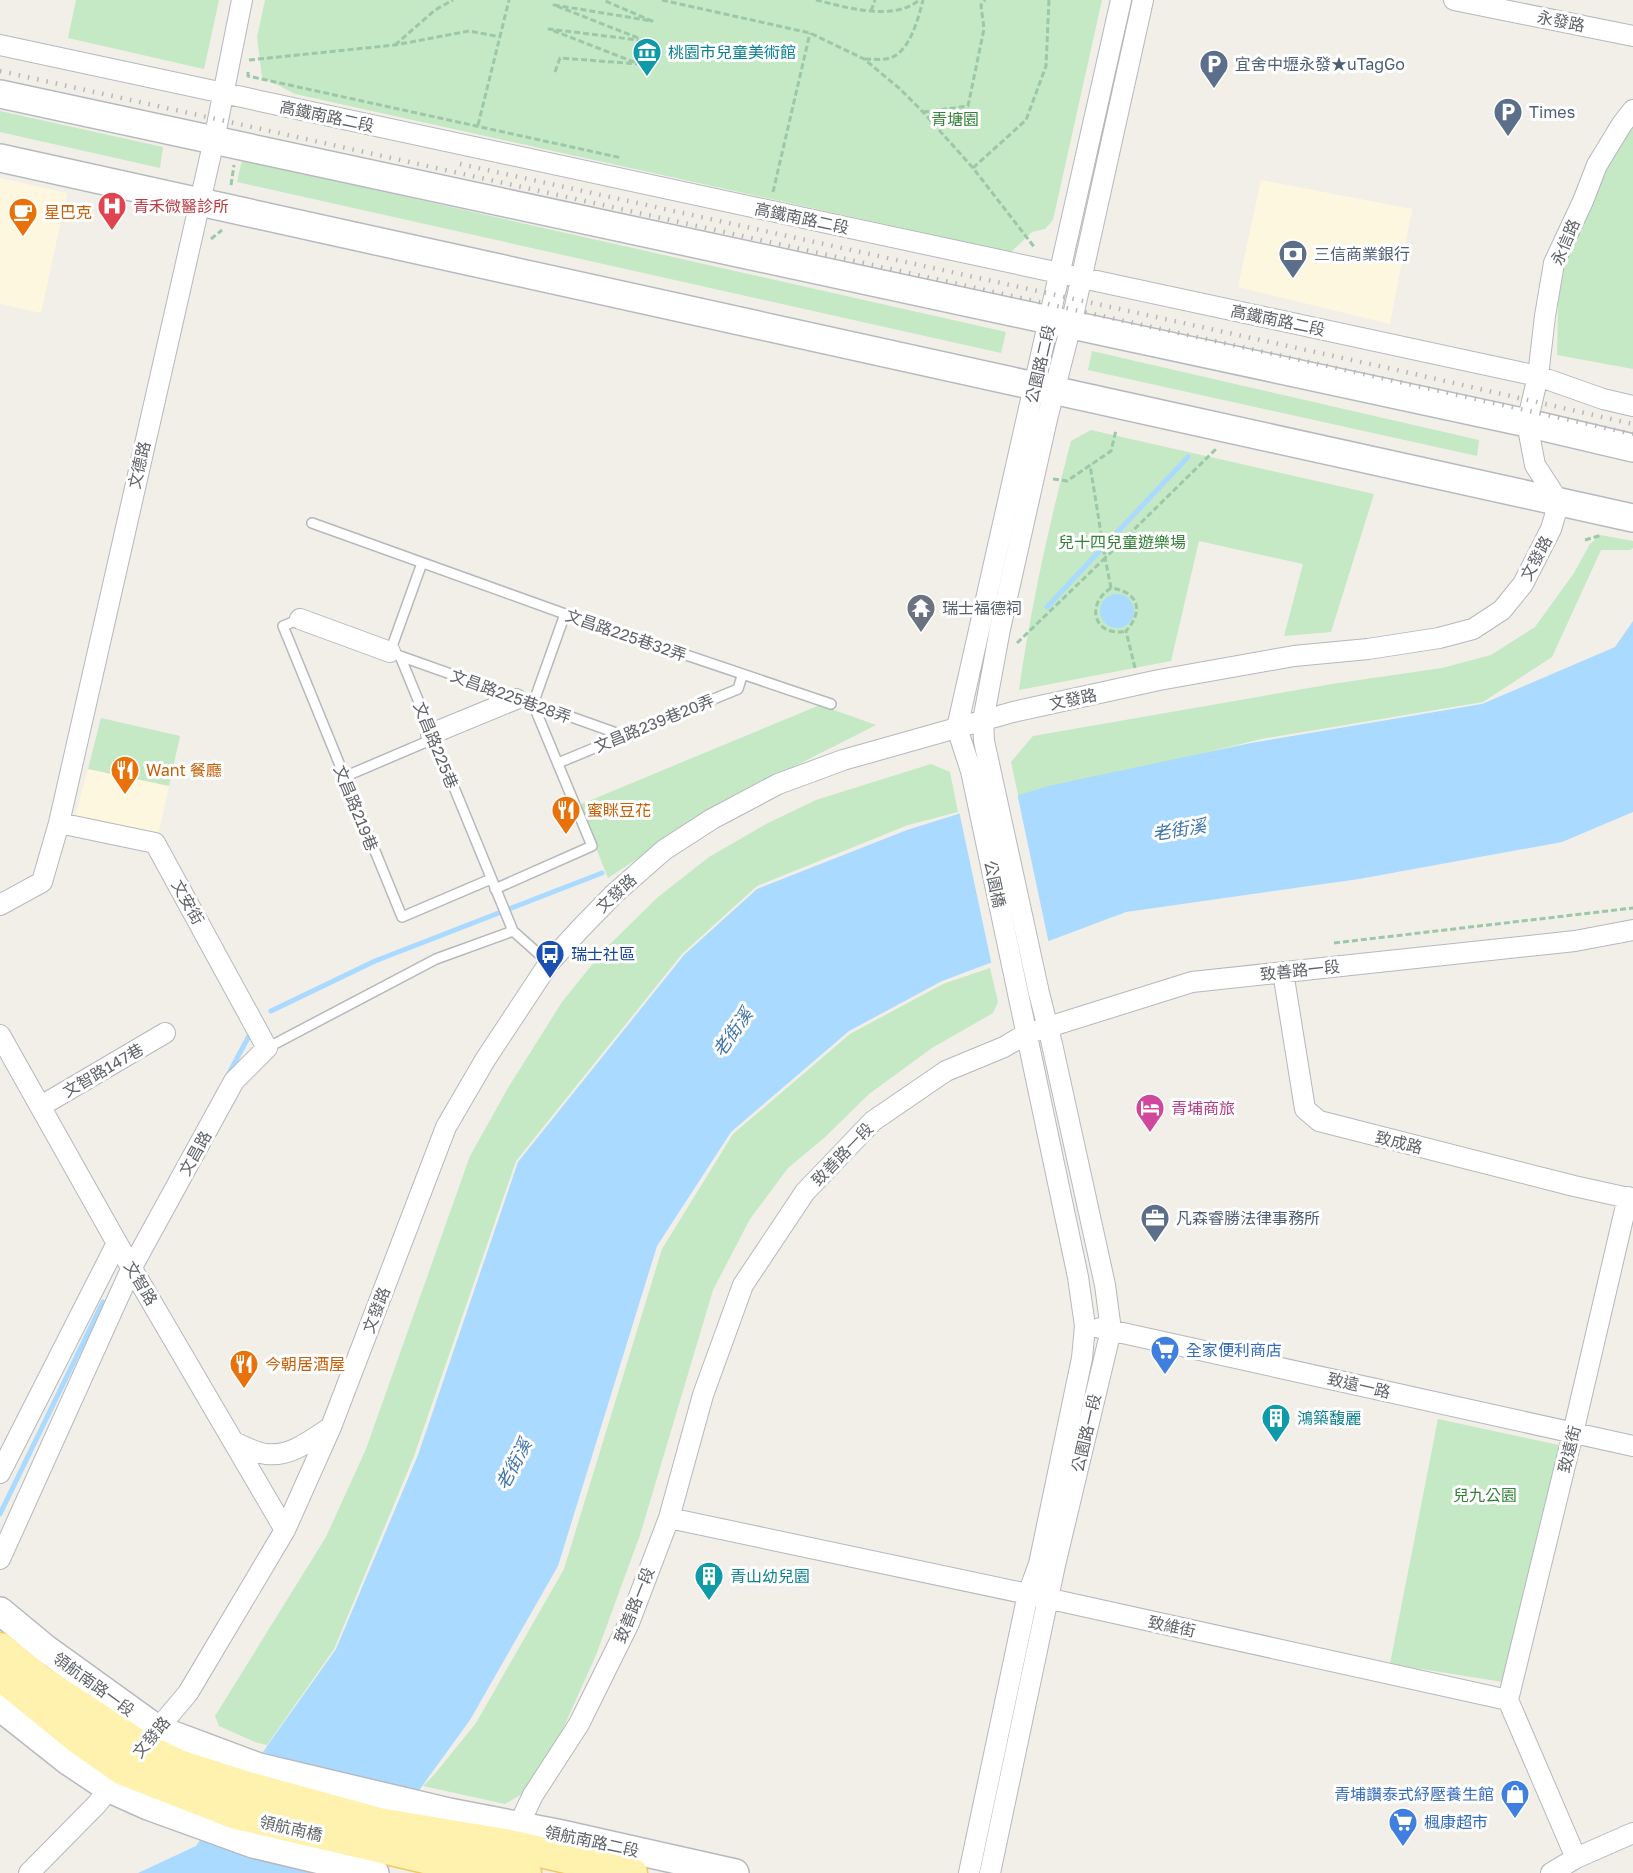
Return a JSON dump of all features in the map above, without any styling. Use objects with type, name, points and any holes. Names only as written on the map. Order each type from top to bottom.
[{"type":"main road","name":"領航南路一段","points":[[0,1648],[38,1679],[150,1738],[171,1775]]},
{"type":"main road","points":[[0,1675],[80,1740],[117,1779],[171,1775]]},
{"type":"main road","name":"領航南橋","points":[[171,1775],[236,1814],[436,1834]]},
{"type":"main road","name":"領航南路二段","points":[[436,1834],[451,1864],[512,1857],[632,1873]]},
{"type":"street","name":"文德路","points":[[0,905],[42,882],[58,823],[214,140],[242,0]]},
{"type":"street","name":"公園路二段","points":[[957,728],[1046,387],[1060,323],[1061,273],[1121,0]]},
{"type":"street","name":"公園路二段","points":[[1060,323],[1082,278],[1143,0]]},
{"type":"street","name":"永發路","points":[[1454,0],[1633,36]]},
{"type":"street","name":"高鐵南路二段","points":[[0,45],[1538,376],[1603,399],[1633,406]]},
{"type":"street","points":[[0,94],[1527,423],[1633,448]]},
{"type":"street","name":"永信路","points":[[1527,423],[1538,376],[1554,263],[1597,165],[1633,110]]},
{"type":"street","points":[[0,158],[1633,518]]},
{"type":"street","name":"公園路二段","points":[[983,721],[1000,629],[1047,419],[1046,387]]},
{"type":"street","points":[[1527,423],[1535,465],[1559,502]]},
{"type":"street","name":"文發路","points":[[29,1873],[117,1779],[188,1693],[285,1530],[331,1427],[446,1127],[485,1060],[549,963],[614,894],[664,850],[712,819],[778,783],[927,735],[1013,712],[1159,680],[1294,656],[1368,649],[1427,640],[1473,629],[1502,610],[1523,584],[1551,529],[1559,502]]},
{"type":"street","points":[[300,619],[395,654]]},
{"type":"street","points":[[432,736],[525,701]]},
{"type":"street","name":"公園橋","points":[[983,721],[984,741],[1039,993]]},
{"type":"street","name":"公園橋","points":[[957,728],[971,771],[1019,998]]},
{"type":"street","name":"文安街","points":[[58,823],[155,843],[267,1048]]},
{"type":"street","name":"致善路一段","points":[[512,1857],[533,1795],[579,1724],[629,1623],[669,1518],[703,1395],[743,1285],[805,1192],[873,1120],[946,1071],[1004,1047],[1026,1034],[1192,982],[1575,941],[1633,930]]},
{"type":"street","name":"致成路","points":[[1283,972],[1305,1109],[1319,1121],[1574,1186],[1630,1198]]},
{"type":"street","name":"公園路一段","points":[[990,1873],[1048,1599],[1111,1330],[1106,1285],[1039,993]]},
{"type":"street","name":"公園路一段","points":[[969,1873],[1028,1594],[1039,1564],[1078,1381],[1085,1326],[1078,1277],[1019,998]]},
{"type":"street","name":"文智路147巷","points":[[40,1106],[165,1034]]},
{"type":"street","name":"文智路","points":[[0,1035],[117,1243],[285,1530]]},
{"type":"street","name":"文昌路","points":[[0,1559],[132,1267],[234,1081],[267,1048]]},
{"type":"street","name":"致遠街","points":[[1508,1700],[1630,1198]]},
{"type":"street","points":[[0,1473],[117,1243]]},
{"type":"street","name":"致遠一路","points":[[1085,1326],[1633,1446]]},
{"type":"street","points":[[234,1442],[265,1454],[276,1453],[299,1449],[331,1427]]},
{"type":"street","name":"致維街","points":[[669,1518],[1028,1594],[1508,1700]]},
{"type":"street","name":"領航南路一段","points":[[0,1611],[150,1738]]},
{"type":"street","points":[[1508,1700],[1576,1858]]},
{"type":"street","points":[[0,1707],[68,1761],[117,1779]]},
{"type":"street","points":[[171,1775],[259,1767],[436,1834]]},
{"type":"street","name":"領航南橋","points":[[171,1775],[253,1844],[375,1873]]},
{"type":"street","points":[[1551,1873],[1576,1858],[1633,1833]]},
{"type":"street","name":"領航南路二段","points":[[436,1834],[512,1857],[735,1873]]},
{"type":"lane","name":"文昌路225巷32弄","points":[[312,523],[742,676],[831,704]]},
{"type":"lane","points":[[395,654],[422,563]]},
{"type":"lane","points":[[495,889],[592,846],[558,763],[525,701],[565,614]]},
{"type":"lane","name":"文昌路219巷","points":[[300,619],[282,626],[402,917],[491,879]]},
{"type":"lane","name":"文昌路225巷28弄","points":[[395,654],[622,735]]},
{"type":"lane","name":"文昌路225巷","points":[[395,654],[432,736],[513,931]]},
{"type":"lane","name":"文昌路239巷20弄","points":[[558,763],[738,688],[742,676]]},
{"type":"lane","points":[[344,777],[432,736]]},
{"type":"lane","points":[[513,931],[549,963]]},
{"type":"lane","name":"文昌路","points":[[267,1048],[436,959],[513,931]]},
{"type":"path","points":[[395,45],[435,10],[453,0]]},
{"type":"path","points":[[478,125],[509,0]]},
{"type":"path","points":[[555,72],[560,58],[639,64],[549,29],[646,41],[554,5],[652,21],[603,0]]},
{"type":"path","points":[[662,0],[810,33],[864,59],[899,88],[923,112],[972,168],[1026,120],[1046,66],[1049,0]]},
{"type":"path","points":[[816,0],[871,11],[894,10],[912,6],[921,0]]},
{"type":"path","points":[[871,11],[875,0]]},
{"type":"path","points":[[864,59],[888,60],[903,49],[915,29],[921,0]]},
{"type":"path","points":[[923,112],[968,106],[984,28],[981,5],[985,0]]},
{"type":"path","points":[[249,60],[395,45],[468,31],[501,37]]},
{"type":"path","points":[[773,192],[810,33]]},
{"type":"path","points":[[249,49],[248,75],[626,159]]},
{"type":"path","points":[[1026,248],[1037,251]]},
{"type":"path","points":[[1044,478],[1067,481],[1111,451],[1116,430]]},
{"type":"path","points":[[1016,645],[1216,449]]},
{"type":"path","points":[[1090,465],[1111,588]]},
{"type":"path","points":[[1585,540],[1600,535],[1611,537]]},
{"type":"path","points":[[1111,588],[1127,592],[1134,600],[1138,612],[1135,621],[1126,630],[1116,633],[1105,629],[1098,621],[1095,607],[1099,598],[1111,588]]},
{"type":"path","points":[[1126,630],[1136,673]]},
{"type":"path","points":[[1334,943],[1633,908]]},
{"type":"shaded area","points":[[0,178],[67,193],[41,313],[0,304]]},
{"type":"shaded area","points":[[1261,180],[1412,209],[1390,324],[1238,287]]},
{"type":"shaded area","points":[[88,769],[169,786],[158,835],[75,816]]},
{"type":"green space","points":[[76,0],[219,0],[204,69],[68,38]]},
{"type":"green space","name":"青塘園","points":[[265,0],[1102,0],[1053,220],[1045,229],[1032,232],[1011,252],[295,94],[262,77],[257,37]]},
{"type":"green space","points":[[0,111],[163,147],[160,168],[0,132]]},
{"type":"green space","points":[[1633,126],[1633,369],[1557,355],[1559,267],[1606,167]]},
{"type":"green space","points":[[242,160],[1006,332],[1001,353],[237,182]]},
{"type":"green space","points":[[1092,351],[1479,440],[1477,456],[1088,370]]},
{"type":"green space","name":"兒十四兒童遊樂場","points":[[1091,430],[1374,494],[1331,632],[1284,636],[1303,564],[1199,541],[1171,661],[1019,690],[1041,565],[1071,441]]},
{"type":"green space","points":[[1600,535],[1633,541],[1633,548],[1630,550],[1601,550],[1552,657],[1483,702],[1261,739],[1019,799],[1011,762],[1033,736],[1332,684],[1442,668],[1491,655],[1535,627],[1574,573],[1590,544]]},
{"type":"green space","points":[[820,705],[876,725],[720,804],[608,878],[579,805]]},
{"type":"green space","points":[[101,718],[180,736],[169,786],[88,769]]},
{"type":"green space","points":[[931,764],[950,772],[958,812],[908,825],[757,886],[682,954],[516,1161],[414,1456],[334,1649],[267,1745],[219,1726],[215,1716],[326,1537],[366,1449],[470,1156],[508,1088],[562,1002],[603,951],[658,897],[709,857],[768,823],[816,800]]},
{"type":"green space","points":[[990,968],[998,1002],[993,1013],[932,1048],[869,1094],[824,1138],[788,1168],[750,1219],[713,1290],[640,1535],[596,1655],[549,1760],[522,1794],[505,1804],[423,1786],[476,1723],[564,1569],[662,1249],[733,1134],[850,1034],[943,984]]},
{"type":"green space","name":"兒九公園","points":[[1438,1419],[1559,1445],[1503,1682],[1390,1664]]},
{"type":"water","points":[[1117,594],[1129,599],[1134,611],[1129,623],[1117,628],[1105,623],[1100,611],[1105,599]]},
{"type":"water","name":"老街溪","points":[[1633,621],[1633,812],[1562,842],[1359,879],[1126,912],[942,981],[849,1031],[731,1132],[657,1246],[558,1566],[470,1720],[359,1873],[138,1873],[196,1846],[336,1649],[418,1455],[518,1162],[684,955],[757,889],[907,830],[1048,786],[1251,743],[1482,704],[1615,647]]},
{"type":"pier","points":[[1017,793],[1049,944],[992,966],[959,811]]},
{"type":"waterway","points":[[1047,607],[1188,457]]},
{"type":"waterway","points":[[271,1011],[375,961],[602,873]]},
{"type":"waterway","points":[[227,1077],[250,1034]]},
{"type":"waterway","points":[[0,1514],[103,1302]]},
{"type":"railway","points":[[0,71],[1633,434]]},
{"type":"railway","points":[[460,164],[1633,424]]},
{"type":"place","name":"桃園市兒童美術館","points":[[647,78]]},
{"type":"place","name":"宜舍中壢永發★uTagGo","points":[[1214,90]]},
{"type":"place","name":"Times","points":[[1508,138]]},
{"type":"place","name":"青禾微醫診所","points":[[112,232]]},
{"type":"place","name":"星巴克","points":[[23,238]]},
{"type":"place","name":"三信商業銀行","points":[[1293,280]]},
{"type":"place","name":"瑞士福德祠","points":[[921,634]]},
{"type":"place","name":"Want 餐廳","points":[[125,796]]},
{"type":"place","name":"蜜眯豆花","points":[[566,836]]},
{"type":"place","name":"瑞士社區","points":[[550,980]]},
{"type":"place","name":"青埔商旅","points":[[1150,1134]]},
{"type":"place","name":"凡森睿勝法律事務所","points":[[1155,1244]]},
{"type":"place","name":"全家便利商店","points":[[1165,1376]]},
{"type":"place","name":"今朝居酒屋","points":[[244,1390]]},
{"type":"place","name":"鴻築馥麗","points":[[1276,1444]]},
{"type":"place","name":"青山幼兒園","points":[[709,1602]]},
{"type":"place","name":"青埔讚泰式紓壓養生館","points":[[1515,1820]]},
{"type":"place","name":"楓康超市","points":[[1403,1848]]}]
